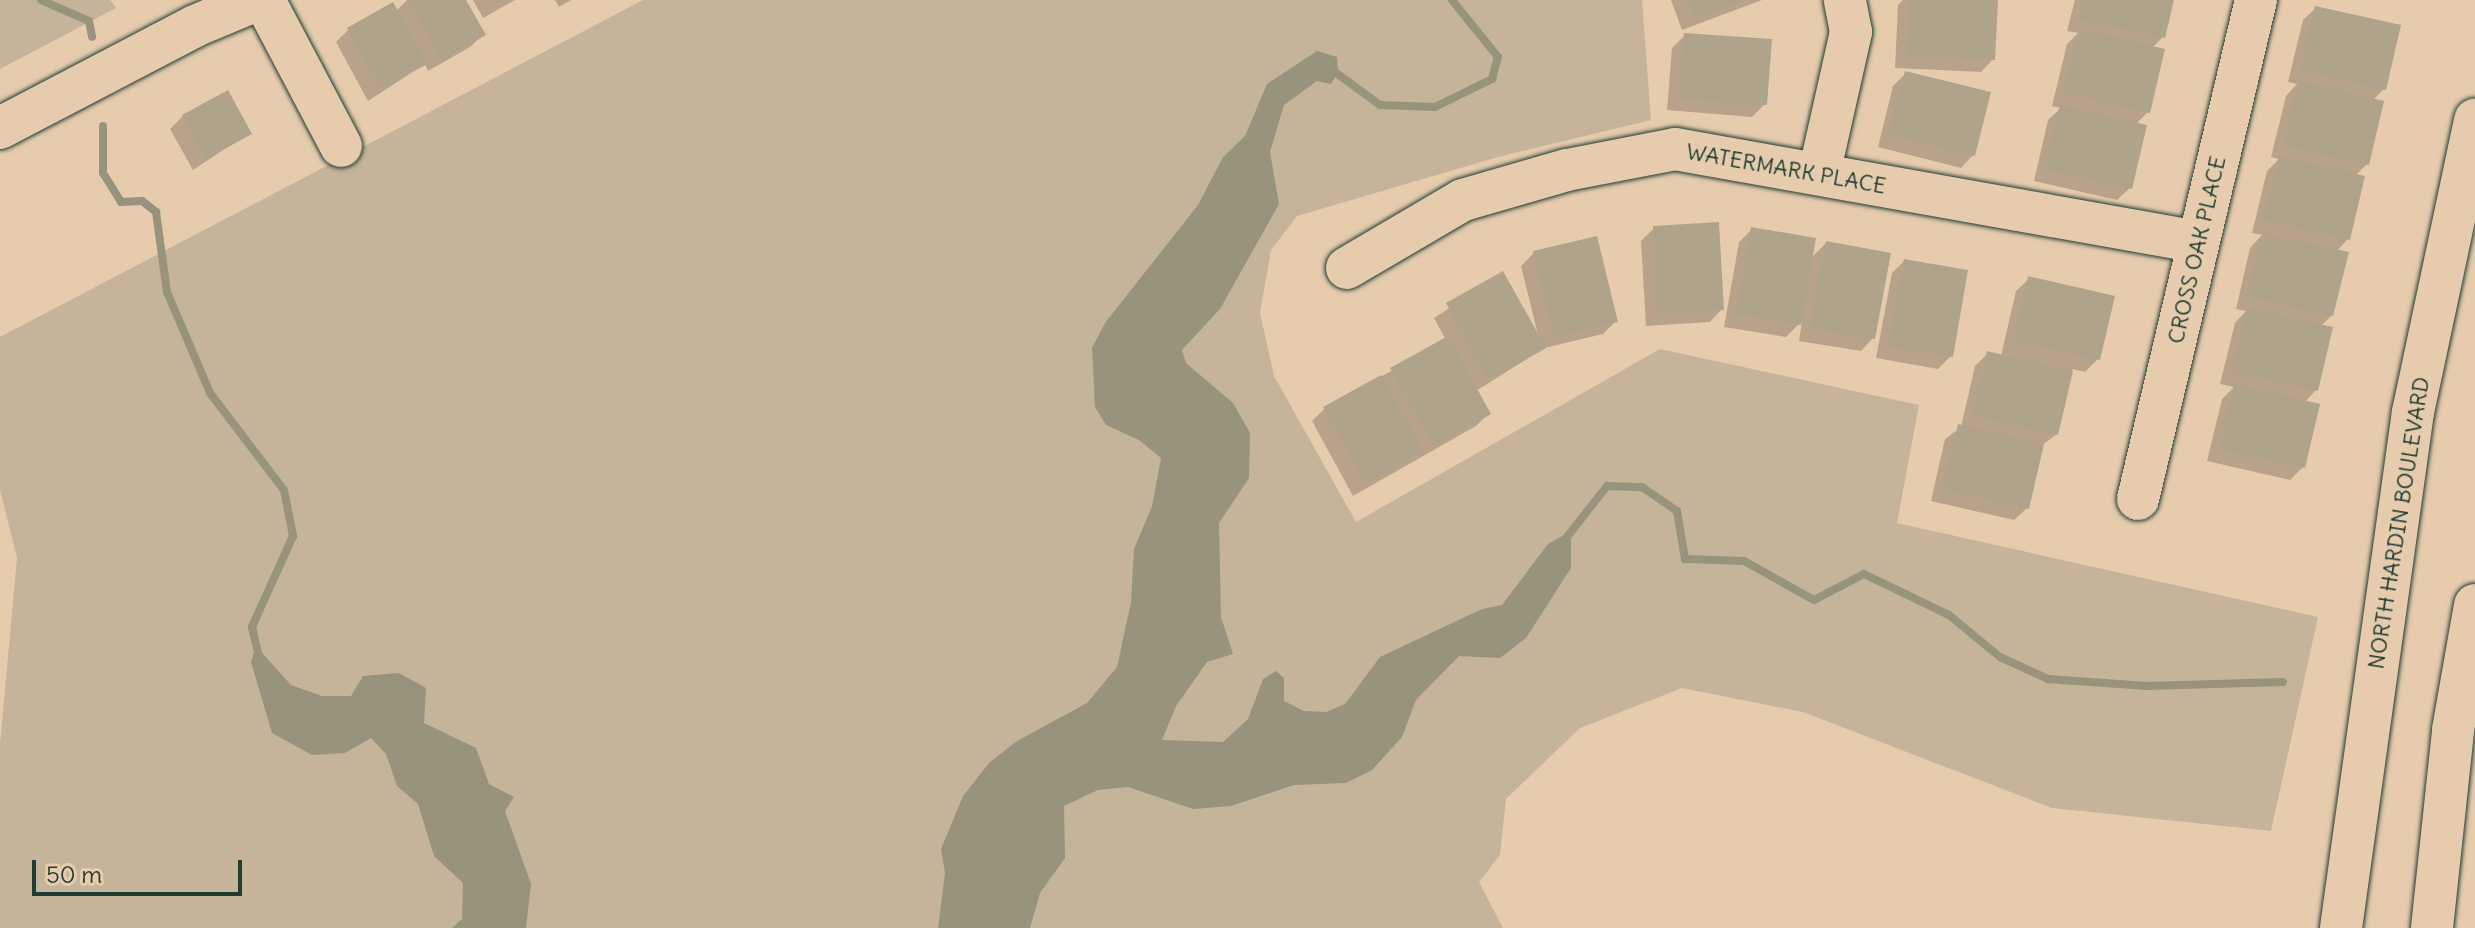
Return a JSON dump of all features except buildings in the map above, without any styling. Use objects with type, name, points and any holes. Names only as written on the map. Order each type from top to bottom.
[{"type":"street","points":[[0,128],[195,26],[257,0]]},
{"type":"street","points":[[264,0],[341,146]]},
{"type":"street","points":[[1819,174],[1851,32],[1845,0]]},
{"type":"street","name":"CROSS OAK PLACE","points":[[2138,499],[2256,0]]},
{"type":"street","name":"NORTH HARDIN BOULEVARD","points":[[2341,928],[2413,412],[2475,120]]},
{"type":"street","name":"WATERMARK PLACE","points":[[1347,268],[1463,200],[1567,170],[1675,149],[2198,242]]},
{"type":"street","points":[[2432,928],[2453,730],[2475,605]]},
{"type":"shaded area","points":[[0,0],[110,0],[116,8],[0,69]]},
{"type":"shaded area","points":[[643,0],[1642,0],[1651,120],[1498,157],[1297,216],[1271,250],[1260,313],[1274,376],[1356,522],[1660,349],[1919,405],[1897,523],[2318,617],[2271,831],[2052,808],[1803,712],[1682,688],[1580,728],[1506,799],[1500,855],[1479,882],[1503,928],[0,928],[0,744],[17,558],[0,490],[0,337]]},
{"type":"shaded area","points":[[1317,51],[1337,57],[1338,72],[1331,84],[1317,81],[1284,105],[1270,152],[1279,204],[1220,309],[1182,350],[1186,363],[1233,403],[1250,433],[1249,478],[1219,523],[1221,617],[1233,654],[1207,662],[1176,706],[1162,740],[1223,742],[1248,719],[1263,679],[1276,671],[1284,678],[1284,701],[1304,711],[1326,712],[1345,704],[1380,657],[1482,609],[1502,605],[1548,544],[1571,531],[1571,568],[1526,638],[1500,658],[1459,656],[1416,700],[1402,737],[1372,770],[1346,783],[1294,785],[1231,806],[1193,809],[1128,787],[1098,790],[1064,806],[1065,858],[1040,893],[1030,928],[938,928],[945,873],[941,849],[963,796],[989,763],[1017,741],[1087,703],[1117,667],[1131,602],[1134,549],[1152,506],[1161,458],[1139,440],[1106,425],[1095,407],[1092,348],[1105,323],[1198,205],[1223,157],[1245,136],[1267,84]]},
{"type":"shaded area","points":[[256,646],[291,685],[322,696],[351,696],[363,676],[399,673],[426,688],[424,723],[476,748],[489,784],[514,797],[505,811],[531,884],[526,928],[452,928],[462,919],[463,883],[434,856],[418,804],[397,786],[386,754],[371,738],[345,753],[312,755],[272,733],[251,662]]},
{"type":"waterway","points":[[41,0],[89,21],[92,37]]},
{"type":"waterway","points":[[1328,67],[1380,105],[1435,107],[1492,79],[1498,57],[1452,0]]},
{"type":"waterway","points":[[103,126],[103,173],[121,202],[142,201],[156,212],[167,292],[210,393],[284,490],[293,536],[252,627],[258,654]]},
{"type":"waterway","points":[[1567,537],[1607,486],[1642,487],[1677,511],[1685,559],[1744,561],[1814,600],[1864,574],[1949,615],[2000,657],[2048,679],[2147,686],[2283,682]]}]
